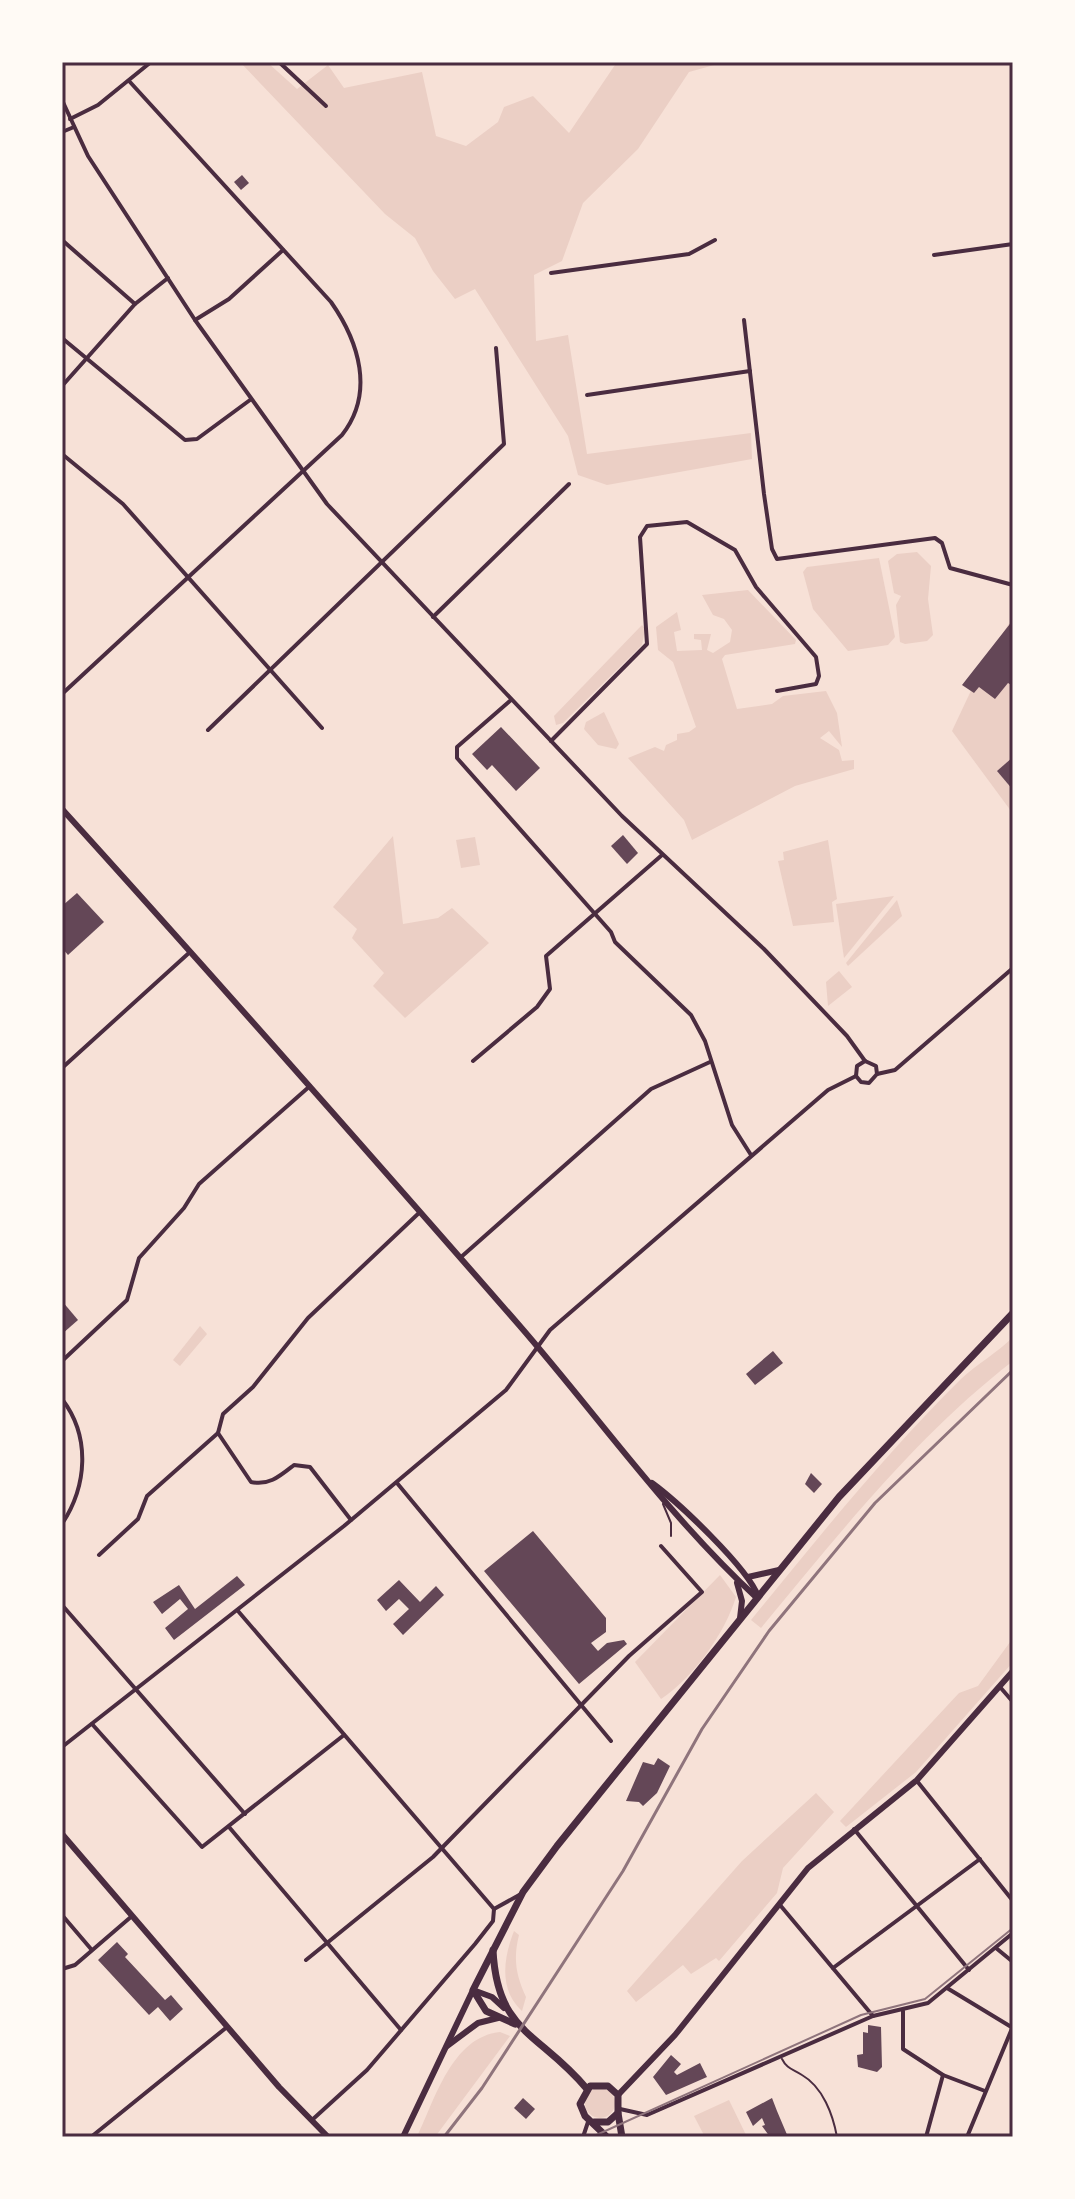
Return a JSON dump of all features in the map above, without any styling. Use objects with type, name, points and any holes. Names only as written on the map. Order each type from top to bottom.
[{"type":"main road","points":[[515,2024],[486,2011],[473,1990],[523,1892],[779,1570],[871,1462],[1013,1313]]},
{"type":"main road","points":[[493,1948],[496,1981],[504,2008],[515,2024],[560,2059],[587,2089]]},
{"type":"main road","points":[[587,2089],[604,2084],[618,2095],[622,2137]]},
{"type":"main road","points":[[587,2089],[580,2106],[607,2137]]},
{"type":"main road","points":[[591,2121],[608,2122],[618,2111]]},
{"type":"street","points":[[70,119],[98,105],[151,62]]},
{"type":"street","points":[[279,62],[326,106]]},
{"type":"street","points":[[62,694],[342,435],[352,421],[360,394],[361,370],[354,342],[341,317],[130,82]]},
{"type":"street","points":[[62,100],[88,156],[195,320],[303,472],[380,562],[511,700],[662,855],[764,949],[847,1036],[865,1061],[876,1066],[877,1074]]},
{"type":"street","points":[[62,132],[74,127]]},
{"type":"street","points":[[62,240],[135,304]]},
{"type":"street","points":[[551,273],[689,254],[715,240]]},
{"type":"street","points":[[934,255],[1013,244]]},
{"type":"street","points":[[195,320],[229,299],[283,250]]},
{"type":"street","points":[[62,386],[135,304],[168,278]]},
{"type":"street","points":[[744,320],[772,549],[777,559],[932,538],[942,543],[948,565],[955,570],[1013,585]]},
{"type":"street","points":[[62,338],[178,436],[191,441],[250,400]]},
{"type":"street","points":[[208,730],[504,444],[496,348]]},
{"type":"street","points":[[587,395],[750,371]]},
{"type":"street","points":[[62,454],[123,504],[186,580],[322,728]]},
{"type":"street","points":[[433,617],[569,484]]},
{"type":"street","points":[[551,741],[647,644],[640,537],[647,526],[687,522],[735,550],[756,587],[816,657],[819,676],[816,684],[777,691]]},
{"type":"street","points":[[511,700],[457,747],[457,758],[611,932],[615,942],[691,1015],[705,1041],[732,1125],[752,1155]]},
{"type":"street","points":[[62,809],[538,1347],[661,1499],[737,1583],[757,1597]]},
{"type":"street","points":[[473,1061],[537,1007],[550,989],[546,956],[662,855]]},
{"type":"street","points":[[62,1068],[190,952]]},
{"type":"street","points":[[865,1061],[857,1066],[856,1076],[861,1082],[869,1083],[877,1074],[895,1070],[1013,968]]},
{"type":"street","points":[[460,1258],[651,1089],[663,1080],[710,1062]]},
{"type":"street","points":[[62,1747],[397,1483],[506,1390],[550,1330],[828,1090],[856,1076]]},
{"type":"street","points":[[62,1361],[127,1300],[139,1258],[184,1208],[199,1184],[310,1086]]},
{"type":"street","points":[[99,1555],[138,1519],[147,1496],[218,1433],[223,1414],[253,1387],[308,1318],[420,1212]]},
{"type":"street","points":[[62,1399],[79,1431],[83,1461],[77,1497],[62,1524]]},
{"type":"street","points":[[218,1433],[251,1482],[262,1484],[294,1465],[310,1467],[351,1520]]},
{"type":"street","points":[[645,1479],[682,1507],[748,1577],[757,1597]]},
{"type":"street","points":[[397,1483],[611,1741]]},
{"type":"street","points":[[682,1507],[687,1525]]},
{"type":"street","points":[[687,1525],[706,1533]]},
{"type":"street","points":[[306,1960],[441,1849],[629,1656],[702,1592],[661,1546]]},
{"type":"street","points":[[748,1577],[779,1570]]},
{"type":"street","points":[[737,1583],[742,1601],[739,1620]]},
{"type":"street","points":[[62,1605],[245,1814]]},
{"type":"street","points":[[238,1611],[494,1909],[493,1921],[367,2070],[311,2122]]},
{"type":"street","points":[[618,2095],[675,2035],[808,1868],[917,1780],[1013,1671]]},
{"type":"street","points":[[1000,1687],[1013,1702]]},
{"type":"street","points":[[92,1724],[202,1847],[344,1735]]},
{"type":"street","points":[[917,1780],[1013,1901]]},
{"type":"street","points":[[229,1827],[401,2030]]},
{"type":"street","points":[[854,1828],[969,1970]]},
{"type":"street","points":[[62,1834],[227,2027],[328,2137]]},
{"type":"street","points":[[833,1968],[980,1859]]},
{"type":"street","points":[[494,1909],[523,1892]]},
{"type":"street","points":[[779,1904],[873,2016]]},
{"type":"street","points":[[62,1915],[91,1949]]},
{"type":"street","points":[[62,1969],[75,1965],[132,1916]]},
{"type":"street","points":[[618,2111],[647,2115],[873,2016],[928,2003],[1013,1933]]},
{"type":"street","points":[[996,1948],[1013,1962]]},
{"type":"street","points":[[947,1988],[1013,2027],[967,2137]]},
{"type":"street","points":[[403,2137],[473,1990],[492,1997],[504,2008]]},
{"type":"street","points":[[903,2011],[903,2049],[908,2054],[937,2068],[943,2075],[985,2091]]},
{"type":"street","points":[[444,2048],[465,2030],[498,2018]]},
{"type":"street","points":[[91,2137],[127,2104],[227,2027]]},
{"type":"street","points":[[926,2137],[943,2075]]},
{"type":"street","points":[[583,2137],[591,2121]]},
{"type":"lane","points":[[661,1499],[671,1523],[671,1536]]},
{"type":"lane","points":[[782,2058],[789,2068],[806,2076],[822,2096],[837,2137]]},
{"type":"shaded area","points":[[240,62],[267,62],[297,89],[328,65],[344,88],[422,72],[436,136],[466,146],[498,122],[504,107],[533,96],[569,133],[617,62],[725,62],[689,72],[638,149],[583,203],[562,261],[534,275],[536,341],[568,335],[587,454],[751,433],[752,459],[607,485],[578,475],[568,436],[475,289],[455,299],[433,271],[415,238],[385,214]]},
{"type":"shaded area","points":[[917,552],[931,566],[928,599],[933,635],[927,641],[905,644],[900,642],[896,605],[901,596],[894,593],[888,561],[897,554]]},
{"type":"shaded area","points":[[879,558],[895,637],[888,645],[848,651],[813,609],[803,572],[807,567]]},
{"type":"shaded area","points":[[748,590],[796,640],[795,644],[725,655],[722,659],[737,709],[772,704],[783,696],[826,691],[837,713],[842,747],[829,731],[820,738],[839,750],[842,761],[854,760],[854,769],[795,786],[692,840],[684,820],[628,758],[655,747],[664,751],[666,745],[677,740],[677,734],[696,727],[673,662],[658,650],[656,627],[677,612],[681,630],[674,632],[677,651],[702,650],[701,640],[694,639],[694,634],[711,634],[707,650],[713,653],[730,642],[732,630],[724,619],[713,615],[702,595]]},
{"type":"shaded area","points":[[1013,617],[1011,811],[952,731],[984,663]]},
{"type":"shaded area","points":[[642,625],[645,629],[642,645],[563,723],[556,725],[554,716]]},
{"type":"shaded area","points":[[604,712],[619,744],[616,749],[598,745],[584,729],[586,722]]},
{"type":"shaded area","points":[[393,836],[403,924],[438,918],[452,908],[489,943],[405,1018],[373,986],[384,973],[352,938],[357,929],[333,907]]},
{"type":"shaded area","points":[[475,837],[480,865],[461,868],[456,840]]},
{"type":"shaded area","points":[[828,840],[837,899],[832,902],[834,922],[793,926],[778,861],[784,860],[783,852]]},
{"type":"shaded area","points":[[894,896],[891,900],[844,958],[836,904]]},
{"type":"shaded area","points":[[897,900],[902,916],[848,966],[846,963]]},
{"type":"shaded area","points":[[839,971],[852,987],[828,1006],[826,982]]},
{"type":"shaded area","points":[[200,1326],[207,1334],[180,1366],[173,1360]]},
{"type":"shaded area","points":[[1013,1337],[1013,1361],[911,1454],[849,1522],[761,1628],[751,1620],[906,1437],[961,1379]]},
{"type":"shaded area","points":[[720,1575],[736,1597],[731,1611],[716,1640],[696,1667],[661,1699],[635,1662]]},
{"type":"shaded area","points":[[1013,1638],[1013,1662],[916,1772],[846,1827],[840,1821],[959,1693],[978,1686]]},
{"type":"shaded area","points":[[816,1793],[834,1812],[783,1868],[777,1893],[719,1961],[716,1958],[691,1974],[683,1965],[636,2002],[627,1991],[742,1861]]},
{"type":"shaded area","points":[[514,1931],[519,1935],[516,1967],[526,1997],[522,2011],[514,2002],[506,1983],[506,1962]]},
{"type":"shaded area","points":[[500,2032],[510,2036],[435,2137],[417,2137],[457,2057],[483,2036]]},
{"type":"shaded area","points":[[600,2088],[611,2092],[615,2103],[611,2114],[600,2118],[589,2114],[585,2103],[589,2092]]},
{"type":"shaded area","points":[[729,2100],[747,2137],[705,2137],[694,2116]]},
{"type":"building","points":[[242,175],[249,183],[241,190],[234,182]]},
{"type":"building","points":[[1013,620],[1013,686],[1008,683],[995,699],[979,687],[974,693],[962,685]]},
{"type":"building","points":[[501,727],[540,768],[516,791],[492,765],[487,770],[472,754]]},
{"type":"building","points":[[1013,757],[1013,790],[997,771]]},
{"type":"building","points":[[623,835],[638,853],[627,864],[611,846]]},
{"type":"building","points":[[77,893],[104,922],[68,955],[62,948],[62,906]]},
{"type":"building","points":[[62,1301],[78,1320],[62,1334]]},
{"type":"building","points":[[773,1351],[783,1363],[755,1385],[746,1374]]},
{"type":"building","points":[[811,1473],[822,1484],[814,1493],[805,1484]]},
{"type":"building","points":[[533,1531],[606,1618],[606,1632],[591,1643],[598,1651],[607,1643],[624,1640],[627,1644],[579,1684],[484,1571]]},
{"type":"building","points":[[237,1576],[245,1585],[174,1640],[165,1628],[188,1609],[180,1599],[162,1614],[153,1602],[179,1585],[195,1609]]},
{"type":"building","points":[[399,1580],[420,1602],[436,1586],[444,1595],[403,1635],[393,1624],[409,1609],[399,1599],[386,1611],[377,1600]]},
{"type":"building","points":[[658,1758],[670,1766],[657,1793],[643,1806],[639,1802],[626,1801],[643,1762],[654,1765]]},
{"type":"building","points":[[117,1942],[128,1954],[125,1957],[165,2000],[171,1995],[183,2009],[170,2021],[158,2007],[149,2015],[98,1960]]},
{"type":"building","points":[[868,2025],[881,2027],[882,2067],[877,2072],[858,2067],[857,2055],[863,2054],[863,2032],[868,2033]]},
{"type":"building","points":[[671,2055],[681,2064],[674,2072],[677,2075],[700,2063],[707,2077],[666,2095],[653,2077]]},
{"type":"building","points":[[523,2098],[535,2109],[526,2119],[514,2108]]},
{"type":"building","points":[[772,2098],[788,2137],[770,2137],[762,2126],[765,2125],[762,2118],[753,2126],[746,2112]]},
{"type":"tram line","points":[[592,2137],[861,2015],[925,1999],[1013,1928]]},
{"type":"railway","points":[[444,2137],[482,2088],[623,1871],[702,1729],[769,1631],[875,1503],[1013,1370]]}]
